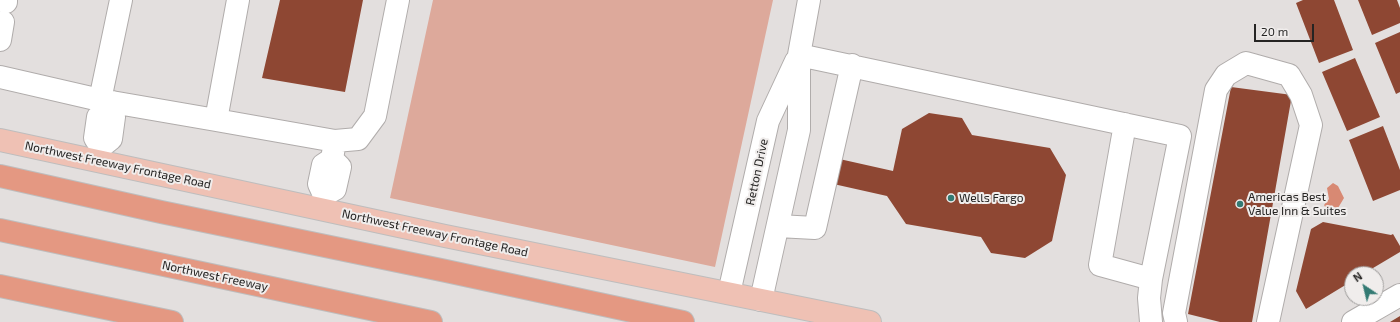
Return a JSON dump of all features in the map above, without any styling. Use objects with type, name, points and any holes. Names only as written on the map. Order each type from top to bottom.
[{"type":"highway","points":[[0,176],[161,212],[454,272],[683,322]]},
{"type":"highway","name":"Northwest Freeway","points":[[0,230],[431,322]]},
{"type":"highway","points":[[0,286],[172,322]]},
{"type":"main road","name":"Northwest Freeway Frontage Road","points":[[0,140],[100,154],[323,202],[761,300],[870,322]]},
{"type":"street","points":[[100,154],[111,139],[114,117],[107,104],[121,0]]},
{"type":"street","points":[[216,120],[238,0]]},
{"type":"street","points":[[0,77],[107,104],[216,120],[334,150],[358,139],[375,116],[398,0]]},
{"type":"street","name":"Retton Drive","points":[[761,300],[799,130],[799,55],[809,0]]},
{"type":"street","points":[[799,55],[852,65],[1180,136],[1150,289],[1151,322]]},
{"type":"street","name":"Retton Drive","points":[[729,293],[768,121],[799,55]]},
{"type":"street","points":[[1176,322],[1174,314],[1216,90],[1226,75],[1246,64],[1289,75],[1301,95],[1311,125],[1268,322]]},
{"type":"street","points":[[778,226],[815,228],[852,65]]},
{"type":"street","points":[[1125,124],[1100,265],[1150,289]]},
{"type":"street","points":[[323,202],[335,189],[340,167],[334,150]]},
{"type":"street","points":[[1134,322],[1150,289]]},
{"type":"street","points":[[1353,322],[1400,295]]},
{"type":"shaded area","points":[[433,0],[773,0],[715,267],[390,198]]},
{"type":"shaded area","points":[[1333,183],[1338,186],[1344,198],[1335,213],[1329,213],[1324,205],[1329,199],[1327,188]]},
{"type":"building","points":[[280,0],[363,0],[345,92],[262,78]]},
{"type":"building","points":[[1303,0],[1334,0],[1353,50],[1319,63],[1296,3]]},
{"type":"building","points":[[1358,0],[1397,0],[1400,8],[1400,23],[1372,35]]},
{"type":"building","points":[[1400,32],[1400,92],[1396,94],[1375,43]]},
{"type":"building","points":[[1355,58],[1380,117],[1347,131],[1322,72]]},
{"type":"building","name":"Americas Best Value Inn & Suites","points":[[1231,87],[1292,95],[1252,322],[1220,322],[1188,314]]},
{"type":"building","points":[[929,113],[962,118],[972,135],[1050,148],[1066,175],[1052,241],[1025,258],[991,253],[981,237],[906,224],[887,196],[829,183],[835,158],[893,171],[902,129]]},
{"type":"building","points":[[1383,126],[1400,170],[1400,190],[1373,201],[1349,140]]},
{"type":"building","points":[[1323,222],[1391,235],[1393,234],[1400,246],[1400,252],[1376,266],[1344,266],[1344,286],[1306,309],[1296,291],[1311,229]]},
{"type":"building","points":[[1400,316],[1400,322],[1390,322]]},
{"type":"place","name":"Wells Fargo","points":[[951,198]]},
{"type":"place","name":"Americas Best Value Inn & Suites","points":[[1240,204]]}]
